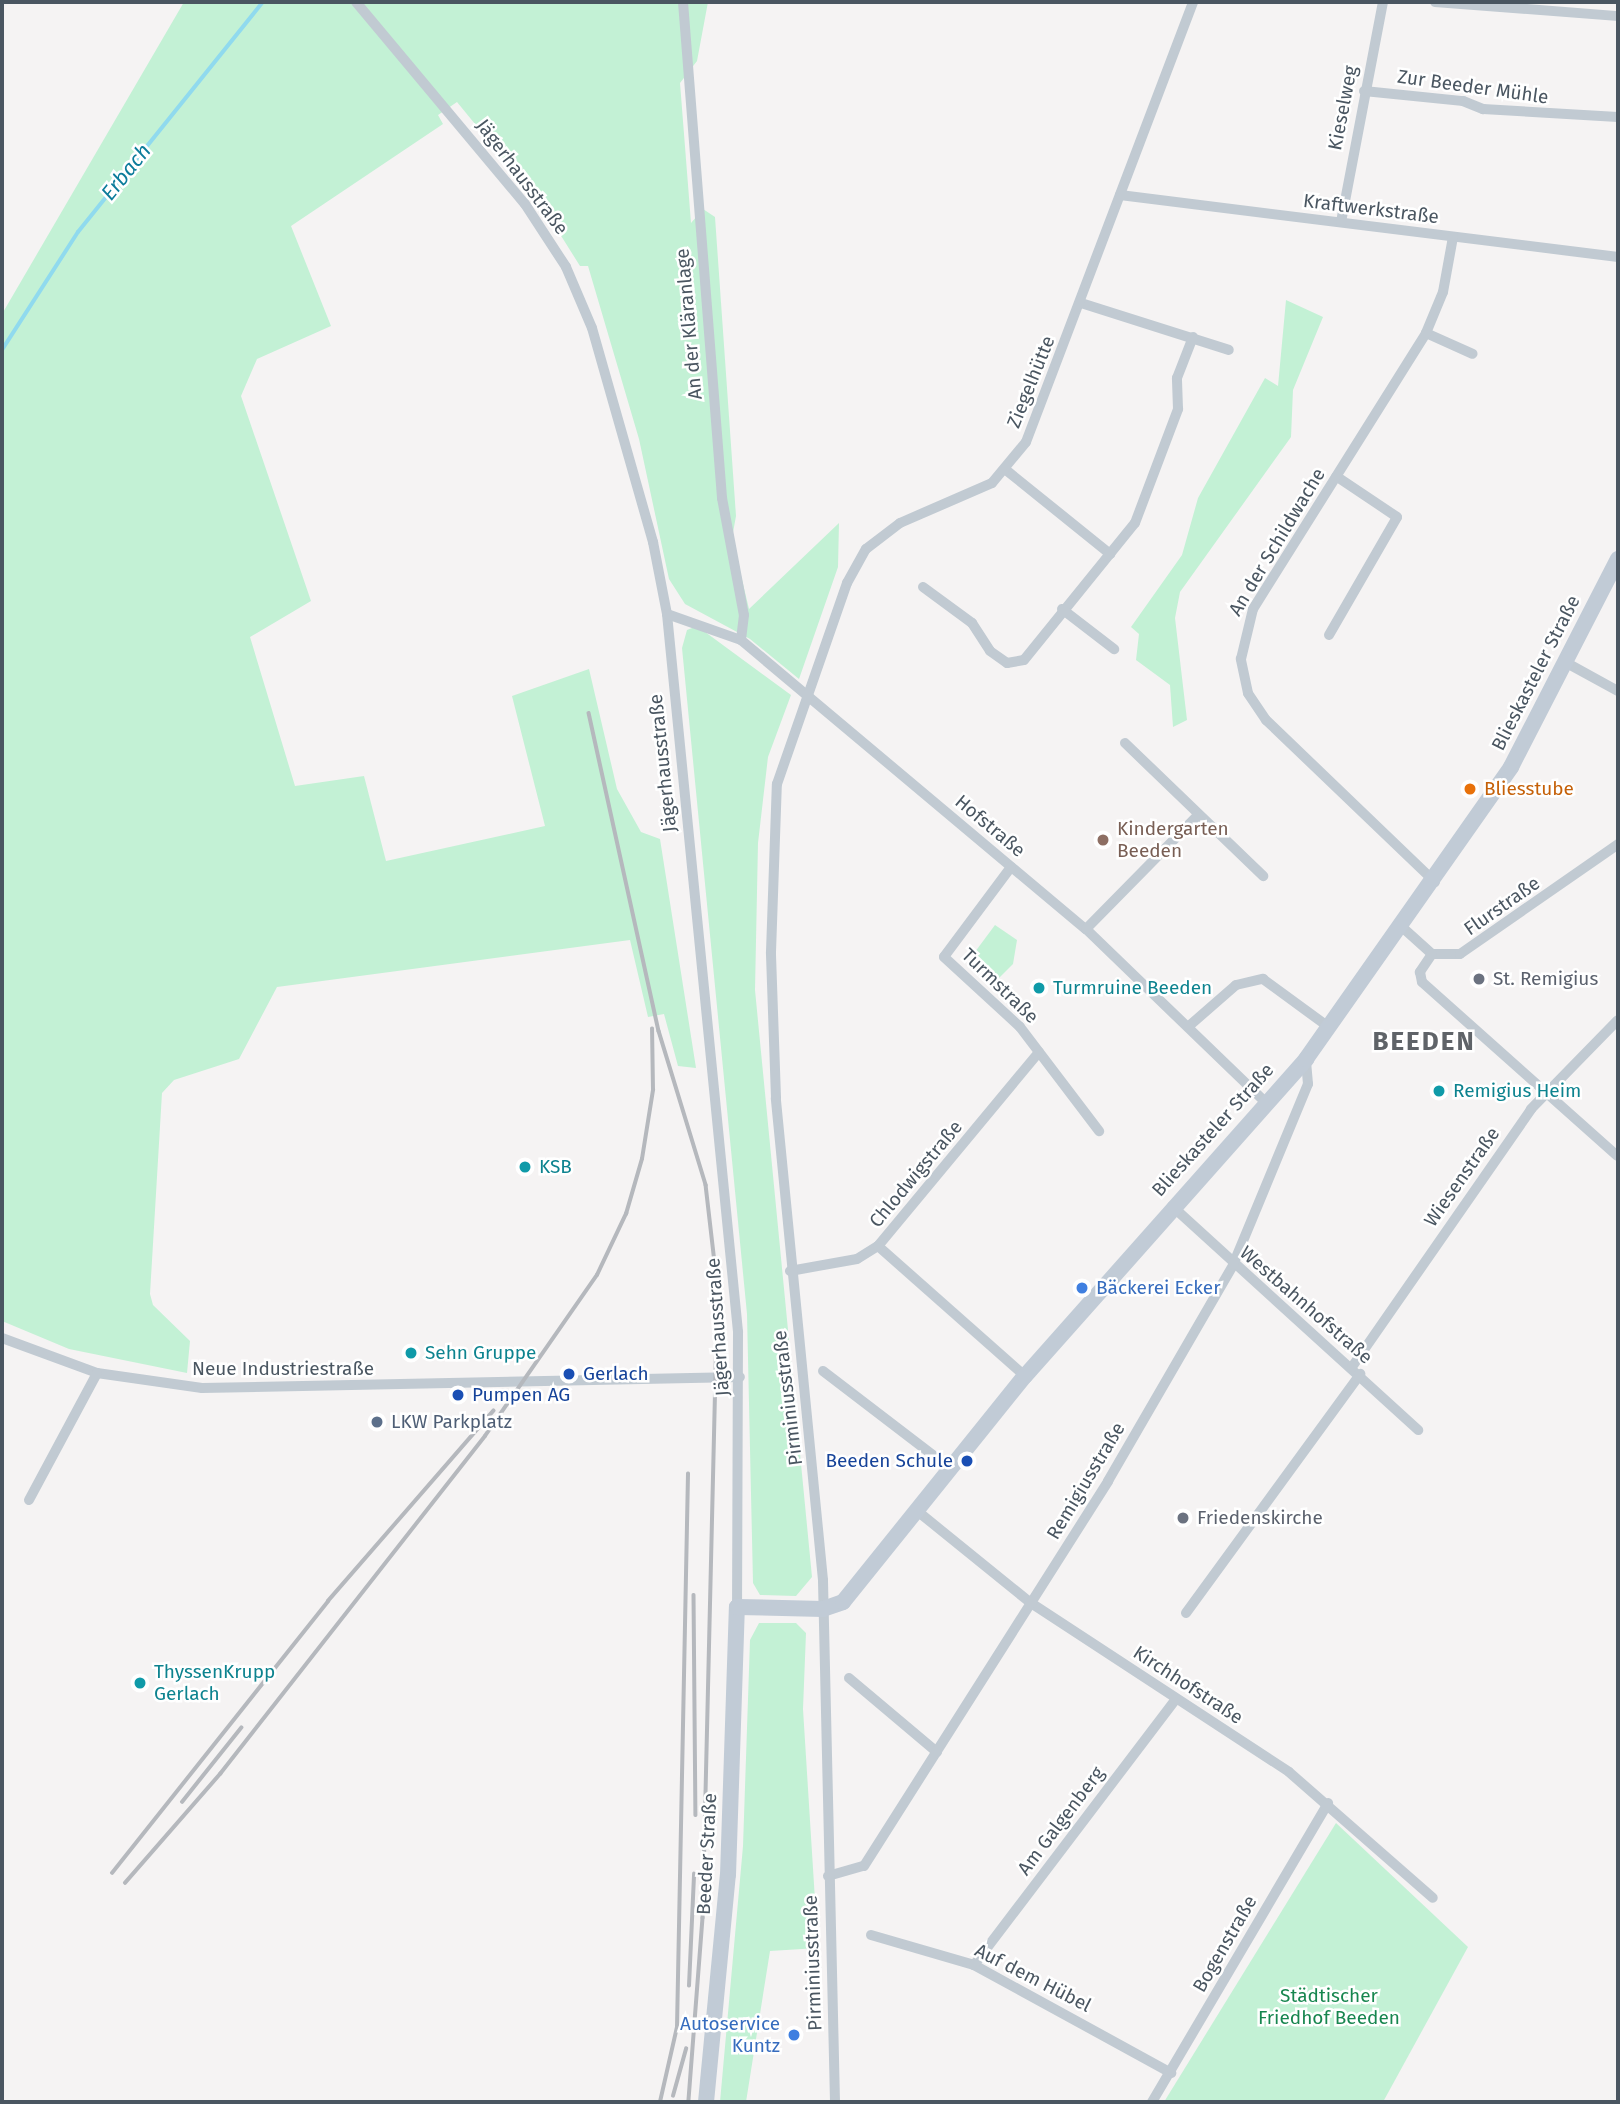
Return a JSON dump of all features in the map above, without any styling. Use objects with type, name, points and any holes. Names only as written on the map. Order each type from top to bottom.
[{"type":"street","name":"Jägerhausstraße","points":[[356,2],[525,204],[566,267],[632,459],[667,614],[740,1377],[737,1607]]},
{"type":"street","name":"An der Kläranlage","points":[[683,2],[722,498],[744,615],[741,640]]},
{"type":"street","name":"Ziegelhütte","points":[[808,696],[847,583],[866,549],[891,528],[972,495],[1006,470],[1026,442],[1193,2]]},
{"type":"street","name":"Kieselweg","points":[[1341,222],[1364,90],[1383,2]]},
{"type":"street","points":[[1435,2],[1618,16]]},
{"type":"street","name":"Zur Beeder Mühle","points":[[1364,90],[1463,101],[1483,109],[1618,117]]},
{"type":"street","name":"Kraftwerkstraße","points":[[1120,195],[1618,257]]},
{"type":"street","name":"An der Schildwache","points":[[1435,882],[1266,720],[1242,678],[1246,624],[1426,333],[1443,292],[1453,237]]},
{"type":"street","points":[[1080,303],[1230,350]]},
{"type":"street","points":[[1426,333],[1473,354]]},
{"type":"street","points":[[923,587],[972,623],[990,651],[1007,663],[1024,660],[1062,609],[1110,554],[1142,509],[1178,409],[1177,378],[1193,337]]},
{"type":"street","points":[[1006,470],[1110,554]]},
{"type":"street","points":[[1329,635],[1397,517],[1336,476]]},
{"type":"street","name":"Blieskasteler Straße","points":[[737,1607],[823,1609],[843,1602],[1025,1376],[1172,1206],[1306,1059],[1435,882],[1511,767],[1618,559]]},
{"type":"street","points":[[1062,609],[1114,649]]},
{"type":"street","name":"Hofstraße","points":[[667,614],[741,640],[1086,929],[1265,1102]]},
{"type":"street","points":[[1565,662],[1618,691]]},
{"type":"street","name":"Pirminiusstraße","points":[[808,696],[783,761],[773,832],[771,983],[790,1271],[823,1609],[835,2102]]},
{"type":"street","points":[[1125,743],[1263,876]]},
{"type":"street","points":[[1086,929],[1198,815]]},
{"type":"street","name":"Flurstraße","points":[[1432,954],[1472,949],[1618,844]]},
{"type":"street","name":"Turmstraße","points":[[1011,867],[944,957],[1039,1052],[1099,1130]]},
{"type":"street","points":[[1402,927],[1432,954],[1420,972],[1422,982],[1617,1156]]},
{"type":"street","points":[[1189,1026],[1236,985],[1263,979],[1329,1028]]},
{"type":"street","name":"Wiesenstraße","points":[[1186,1613],[1356,1370],[1544,1093],[1618,1020]]},
{"type":"street","name":"Chlodwigstraße","points":[[790,1271],[857,1259],[878,1246],[1039,1052]]},
{"type":"street","name":"Remigiusstraße","points":[[828,1876],[864,1866],[1031,1603],[1233,1265],[1308,1084],[1306,1059]]},
{"type":"street","name":"Westbahnhofstraße","points":[[1172,1206],[1233,1265],[1356,1370],[1418,1430]]},
{"type":"street","points":[[878,1246],[1025,1376]]},
{"type":"street","name":"Neue Industriestraße","points":[[2,1338],[97,1373],[170,1385],[276,1389],[740,1377]]},
{"type":"street","points":[[823,1371],[950,1468]]},
{"type":"street","points":[[29,1500],[97,1373]]},
{"type":"street","name":"Kirchhofstraße","points":[[916,1510],[1031,1603],[1328,1803],[1433,1898]]},
{"type":"street","name":"Beeder Straße","points":[[706,2102],[728,1875],[737,1607]]},
{"type":"street","points":[[849,1678],[937,1752]]},
{"type":"street","name":"Am Galgenberg","points":[[974,1965],[1176,1699]]},
{"type":"street","name":"Bogenstraße","points":[[1152,2102],[1328,1803]]},
{"type":"street","name":"Auf dem Hübel","points":[[871,1936],[974,1965],[1171,2073]]},
{"type":"green space","points":[[184,2],[708,2],[697,61],[680,83],[691,223],[703,209],[715,217],[736,516],[732,538],[749,609],[839,523],[838,567],[799,679],[750,639],[685,604],[669,579],[639,439],[588,266],[580,266],[543,207],[457,102],[438,115],[443,124],[291,226],[331,326],[257,359],[241,396],[311,601],[250,637],[295,786],[364,776],[386,861],[545,826],[512,696],[589,669],[617,789],[641,832],[660,839],[696,1068],[678,1066],[664,1014],[648,1017],[630,940],[277,987],[239,1059],[174,1080],[162,1093],[150,1294],[153,1305],[190,1341],[187,1373],[69,1349],[2,1321],[2,314]]},
{"type":"green space","points":[[1286,300],[1323,317],[1293,390],[1291,437],[1180,592],[1175,618],[1187,720],[1173,727],[1170,685],[1136,660],[1139,634],[1131,627],[1182,555],[1198,498],[1265,378],[1278,386]]},
{"type":"green space","points":[[697,626],[791,695],[768,757],[758,843],[755,990],[812,1577],[796,1596],[760,1595],[753,1583],[747,1314],[682,648],[687,630]]},
{"type":"green space","points":[[995,925],[1017,940],[1013,964],[997,980],[969,960]]},
{"type":"green space","points":[[759,1623],[796,1623],[806,1633],[803,1709],[818,1948],[770,1951],[746,2102],[720,2102],[743,1846],[750,1640]]},
{"type":"green space","name":"Städtischer Friedhof Beeden","points":[[1336,1823],[1468,1947],[1383,2102],[1164,2102]]},
{"type":"waterway","name":"Erbach","points":[[2,350],[78,232],[263,2]]},
{"type":"railway","points":[[589,713],[659,1031],[706,1185],[718,1288],[703,1918],[689,2102]]},
{"type":"railway","points":[[125,1883],[220,1774],[485,1436],[597,1275],[626,1214],[642,1159],[653,1090],[652,1029]]},
{"type":"railway","points":[[112,1873],[328,1601],[493,1411]]},
{"type":"railway","points":[[660,2102],[677,2027],[688,1474]]},
{"type":"railway","points":[[694,1595],[696,1815]]},
{"type":"railway","points":[[182,1802],[241,1728]]},
{"type":"railway","points":[[689,1986],[694,1874]]},
{"type":"railway","points":[[673,2096],[686,2049]]},
{"type":"place","name":"Bliesstube","points":[[1470,789]]},
{"type":"place","name":"Kindergarten Beeden","points":[[1103,840]]},
{"type":"place","name":"St. Remigius","points":[[1479,979]]},
{"type":"place","name":"Turmruine Beeden","points":[[1039,988]]},
{"type":"place","name":"Remigius Heim","points":[[1439,1091]]},
{"type":"place","name":"KSB","points":[[525,1167]]},
{"type":"place","name":"Bäckerei Ecker","points":[[1082,1288]]},
{"type":"place","name":"Sehn Gruppe","points":[[411,1353]]},
{"type":"place","name":"Gerlach","points":[[569,1374]]},
{"type":"place","name":"Pumpen AG","points":[[458,1395]]},
{"type":"place","name":"LKW Parkplatz","points":[[377,1422]]},
{"type":"place","name":"Beeden Schule","points":[[967,1461]]},
{"type":"place","name":"Friedenskirche","points":[[1183,1518]]},
{"type":"place","name":"ThyssenKrupp Gerlach","points":[[140,1683]]},
{"type":"place","name":"Autoservice Kuntz","points":[[794,2035]]},
{"type":"district","name":"BEEDEN","points":[[1424,1042]]}]
